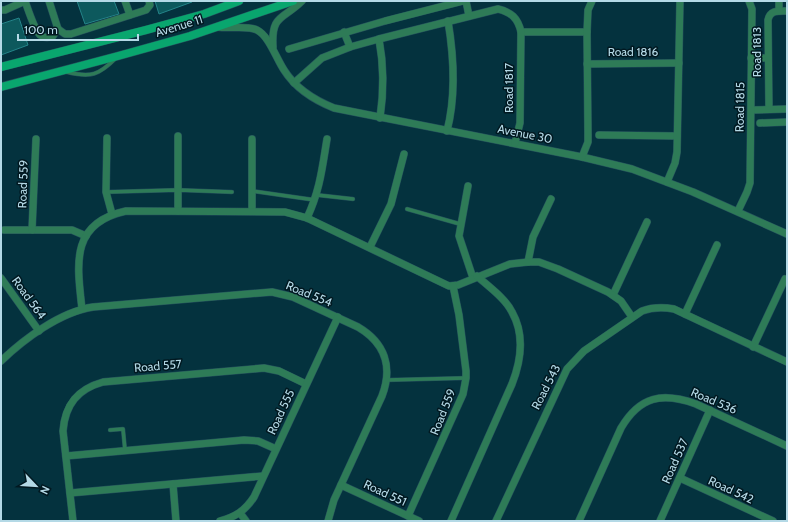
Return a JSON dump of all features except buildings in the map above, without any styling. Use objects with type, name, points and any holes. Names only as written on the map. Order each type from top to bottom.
[{"type":"street","points":[[1,10],[5,10],[25,1],[40,34],[44,37],[50,37],[55,34],[58,29]]},
{"type":"street","points":[[49,1],[58,29],[62,33],[68,34],[146,10],[150,5],[149,1]]},
{"type":"street","points":[[125,1],[130,15]]},
{"type":"street","name":"Avenue 11","points":[[1,67],[204,14],[229,3],[239,1]]},
{"type":"street","name":"Avenue 11","points":[[1,87],[64,71],[218,27],[293,1]]},
{"type":"street","name":"Avenue 30","points":[[273,49],[272,32],[275,23],[281,16],[302,1]]},
{"type":"street","points":[[289,49],[344,32],[463,1]]},
{"type":"street","points":[[466,1],[469,16]]},
{"type":"street","points":[[582,157],[588,142],[587,32],[588,10],[592,1]]},
{"type":"street","points":[[667,182],[676,157],[680,1]]},
{"type":"street","name":"Road 1815","points":[[738,211],[750,183],[752,9],[749,1]]},
{"type":"street","points":[[780,1],[783,11]]},
{"type":"street","name":"Road 1817","points":[[294,83],[322,58],[350,47],[498,9],[506,11],[514,16],[519,23],[521,32],[520,123],[515,144]]},
{"type":"street","name":"Road 1813","points":[[769,109],[769,17],[772,12],[783,11]]},
{"type":"street","points":[[447,131],[451,113],[452,94],[452,53],[448,21]]},
{"type":"street","name":"Avenue 30","points":[[218,27],[256,29],[263,34],[273,49],[284,71],[294,83],[319,102],[334,108],[582,157],[632,169],[738,211],[787,234]]},
{"type":"street","points":[[344,32],[350,47]]},
{"type":"street","points":[[521,32],[587,32]]},
{"type":"street","points":[[379,39],[384,79],[380,118]]},
{"type":"street","points":[[751,58],[768,58]]},
{"type":"street","name":"Road 1816","points":[[588,64],[679,63]]},
{"type":"street","points":[[752,110],[787,109]]},
{"type":"street","points":[[760,123],[787,122]]},
{"type":"street","points":[[599,135],[677,136]]},
{"type":"street","points":[[178,136],[178,211]]},
{"type":"street","points":[[107,138],[106,192],[112,214]]},
{"type":"street","name":"Road 559","points":[[32,230],[36,139]]},
{"type":"street","points":[[252,139],[252,211]]},
{"type":"street","points":[[307,218],[316,197],[322,176],[327,139]]},
{"type":"street","points":[[370,247],[391,204],[404,154]]},
{"type":"street","points":[[452,521],[512,384],[520,355],[518,325],[512,311],[500,297],[475,277],[459,236],[468,186]]},
{"type":"street","points":[[528,262],[533,237],[551,199]]},
{"type":"street","points":[[82,309],[78,258],[86,236],[95,225],[112,214],[126,211],[252,211],[285,212],[307,218],[370,247],[446,285],[454,286],[510,264],[539,262],[558,269],[613,295],[624,305],[632,317]]},
{"type":"street","points":[[613,295],[647,222]]},
{"type":"street","points":[[4,230],[72,230],[86,236]]},
{"type":"street","points":[[685,314],[717,245]]},
{"type":"street","name":"Road 564","points":[[1,278],[39,331]]},
{"type":"street","points":[[754,346],[785,279]]},
{"type":"street","name":"Road 559","points":[[408,516],[463,394],[466,378],[460,315],[454,286]]},
{"type":"street","name":"Road 554","points":[[1,361],[39,331],[66,315],[82,309],[272,292],[293,297],[338,317],[367,332],[374,339],[381,348],[385,359],[387,380],[382,396],[334,500],[328,521]]},
{"type":"street","name":"Road 543","points":[[496,521],[567,369],[584,350],[642,311],[663,307],[674,309],[787,362]]},
{"type":"street","name":"Road 555","points":[[220,521],[231,518],[240,513],[248,506],[254,497],[338,317]]},
{"type":"street","name":"Road 557","points":[[73,521],[63,431],[66,412],[77,395],[85,389],[103,382],[264,368],[279,371],[306,384]]},
{"type":"street","name":"Road 536","points":[[579,521],[628,417],[636,408],[653,400],[671,397],[683,399],[787,446]]},
{"type":"street","name":"Road 537","points":[[660,521],[710,410]]},
{"type":"street","points":[[66,456],[244,440],[258,441],[276,449]]},
{"type":"street","points":[[70,492],[263,476]]},
{"type":"street","name":"Road 542","points":[[680,478],[773,521]]},
{"type":"street","points":[[173,484],[176,521]]},
{"type":"street","name":"Road 551","points":[[341,485],[419,521]]},
{"type":"street","points":[[240,513],[246,521]]},
{"type":"lane","points":[[106,192],[178,190],[232,192]]},
{"type":"lane","points":[[252,191],[352,199]]},
{"type":"lane","points":[[407,209],[460,224]]},
{"type":"lane","points":[[387,380],[466,378]]},
{"type":"lane","points":[[110,430],[123,429],[125,451]]}]
